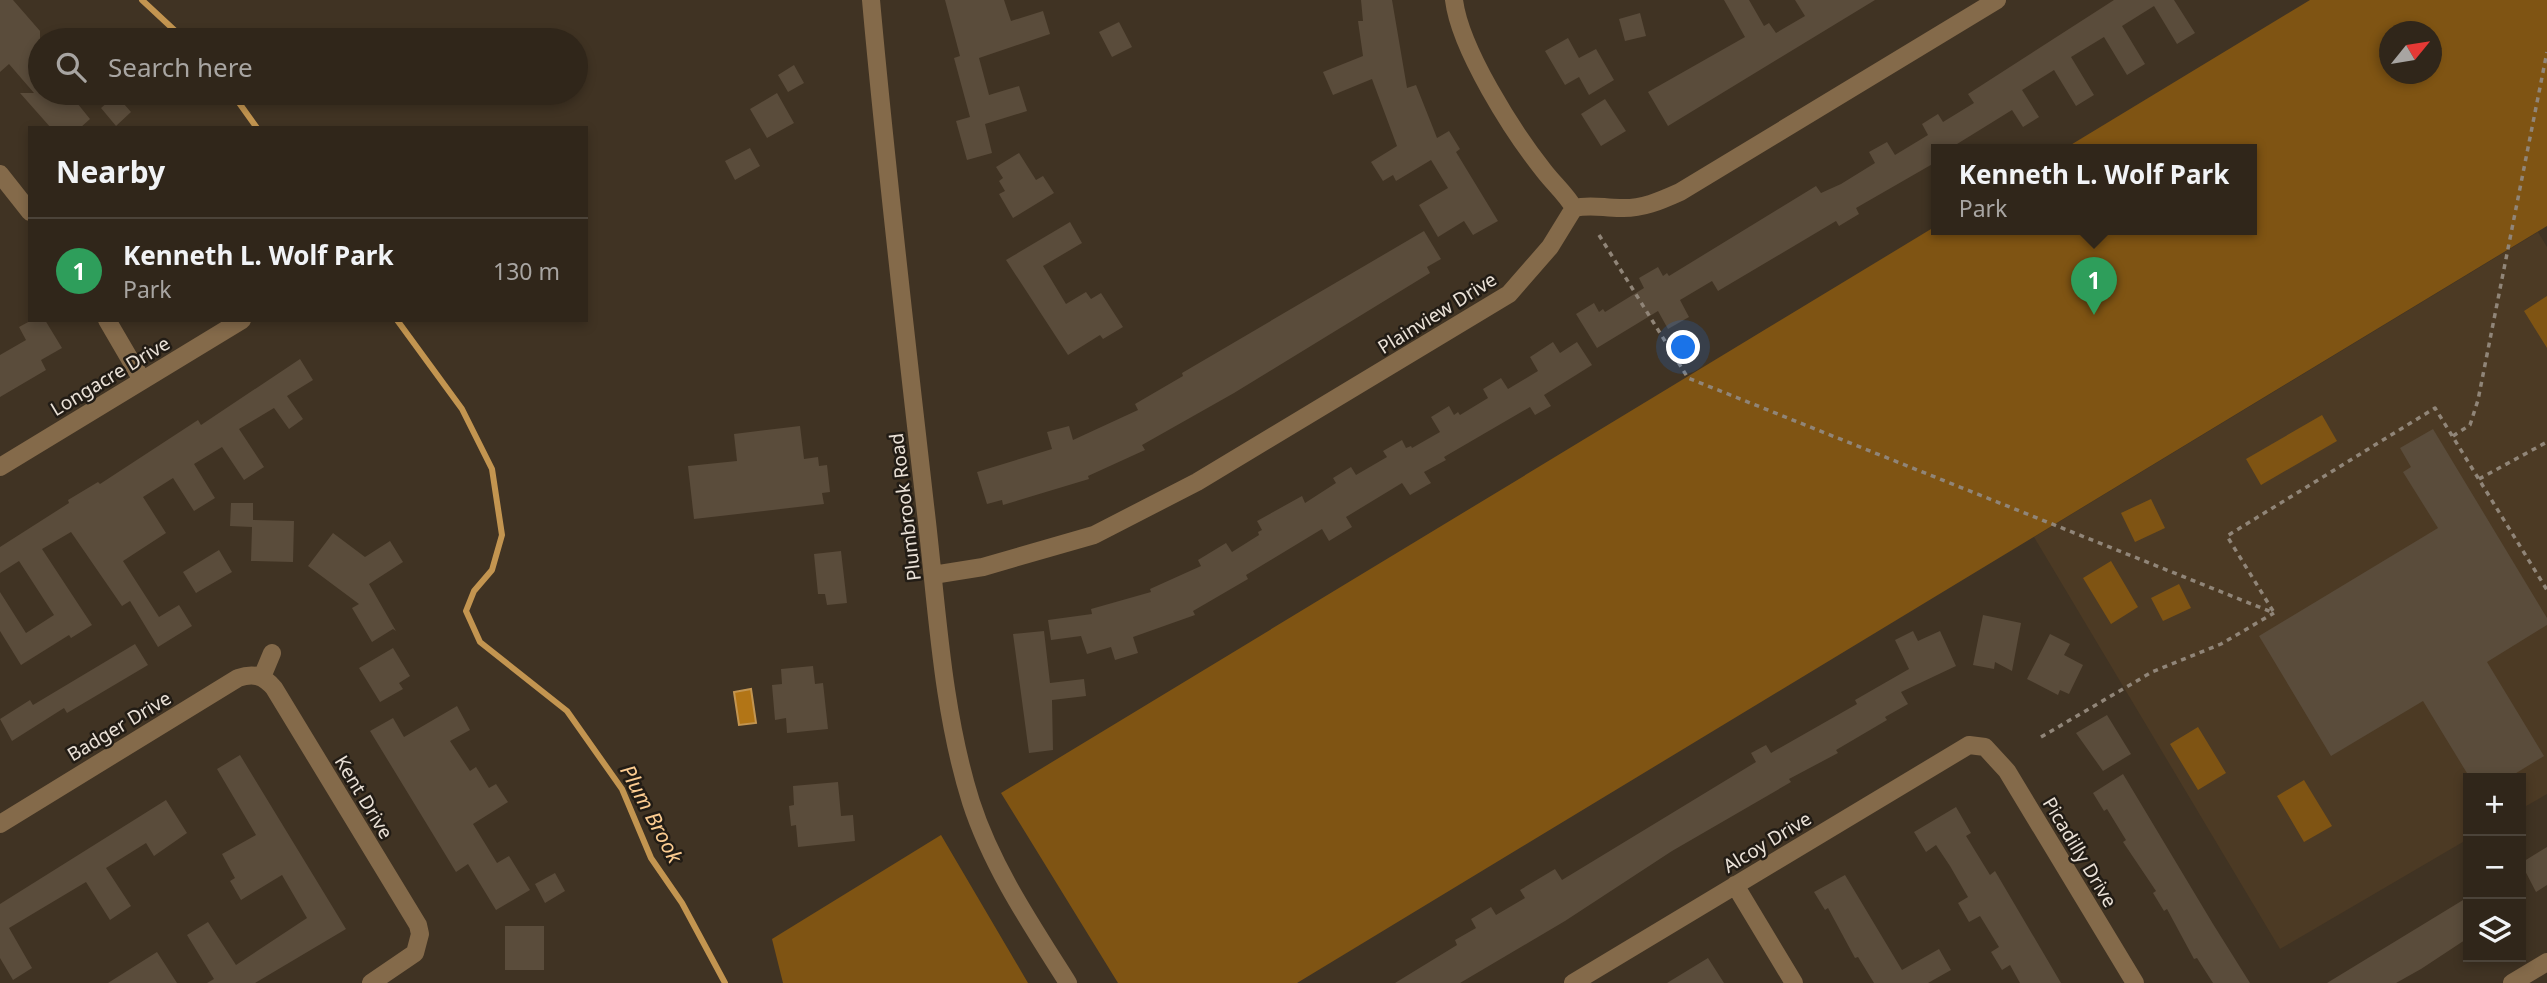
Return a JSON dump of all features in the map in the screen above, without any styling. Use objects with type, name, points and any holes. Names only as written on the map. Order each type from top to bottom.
[{"type":"street","name":"Plumbrook Road","points":[[871,0],[948,702],[971,804],[1004,877],[1068,983]]},
{"type":"street","points":[[1454,0],[1461,27],[1479,68],[1520,139],[1574,208],[1589,205],[1617,208],[1643,206],[1680,192],[1997,0]]},
{"type":"street","points":[[0,174],[28,209]]},
{"type":"street","name":"Plainview Drive","points":[[933,575],[983,567],[1071,543],[1132,518],[1197,482],[1509,294],[1550,247],[1574,208]]},
{"type":"street","points":[[108,322],[142,380]]},
{"type":"street","name":"Longacre Drive","points":[[0,467],[239,322]]},
{"type":"street","points":[[262,677],[272,653]]},
{"type":"street","name":"Badger Drive","points":[[0,824],[238,678],[254,674],[262,677]]},
{"type":"street","name":"Kent Drive","points":[[262,677],[274,688],[418,925],[419,943],[408,960],[371,983]]},
{"type":"street","name":"Alcoy Drive","points":[[1573,983],[1969,745],[1985,747]]},
{"type":"street","name":"Picadilly Drive","points":[[1985,747],[2007,771],[2134,983]]},
{"type":"street","points":[[1735,885],[1794,983]]},
{"type":"street","points":[[2512,983],[2547,962]]},
{"type":"path","points":[[2453,436],[2470,425],[2478,400],[2547,52]]},
{"type":"path","points":[[1599,235],[1688,378],[2274,613]]},
{"type":"path","points":[[2274,613],[2227,536],[2435,408],[2547,590]]},
{"type":"path","points":[[2479,479],[2547,442]]},
{"type":"path","points":[[2041,737],[2152,673],[2221,644],[2274,613]]},
{"type":"shaded area","points":[[2310,0],[2547,0],[2547,226],[1297,983],[1118,983],[1001,793],[1931,229],[1931,235],[2257,235],[2257,144],[2072,144]]},
{"type":"shaded area","points":[[2538,232],[2547,247],[2547,794],[2526,806],[2526,773],[2463,773],[2463,842],[2280,949],[2034,537]]},
{"type":"shaded area","points":[[2547,296],[2547,348],[2524,311]]},
{"type":"shaded area","points":[[2322,415],[2337,441],[2261,485],[2246,459]]},
{"type":"shaded area","points":[[2151,499],[2165,528],[2135,542],[2121,513]]},
{"type":"shaded area","points":[[2111,561],[2138,607],[2111,624],[2083,578]]},
{"type":"shaded area","points":[[2179,584],[2191,608],[2163,621],[2151,598]]},
{"type":"shaded area","points":[[751,689],[756,723],[739,725],[734,692]]},
{"type":"shaded area","points":[[2198,727],[2226,773],[2198,790],[2170,744]]},
{"type":"shaded area","points":[[2304,780],[2332,826],[2304,842],[2277,796]]},
{"type":"shaded area","points":[[941,835],[1028,983],[783,983],[772,939]]},
{"type":"building","points":[[0,0],[13,0],[37,28],[28,28],[28,86],[9,64],[0,72]]},
{"type":"building","points":[[945,0],[1004,0],[1011,21],[1043,11],[1050,34],[979,58],[989,95],[1019,86],[1027,111],[985,124],[992,153],[967,160],[956,121],[970,117],[954,58],[960,56]]},
{"type":"building","points":[[1361,0],[1392,0],[1407,88],[1416,85],[1437,138],[1449,131],[1460,149],[1456,152],[1498,221],[1473,235],[1464,221],[1438,237],[1419,205],[1448,188],[1431,160],[1396,181],[1393,175],[1383,181],[1371,162],[1397,146],[1372,79],[1333,95],[1323,72],[1363,56],[1358,21],[1363,21]]},
{"type":"building","points":[[1724,0],[1749,0],[1764,26],[1769,23],[1776,33],[1805,16],[1795,0],[1875,0],[1668,126],[1648,92],[1745,37]]},
{"type":"building","points":[[2114,0],[2174,0],[2195,33],[2177,44],[2154,6],[2122,26],[2145,64],[2127,75],[2104,37],[2071,57],[2094,95],[2076,106],[2054,70],[2022,90],[2039,117],[2023,127],[2012,110],[1957,144],[1931,144],[1931,165],[1856,208],[1859,214],[1839,226],[1836,221],[1718,291],[1712,281],[1680,300],[1689,317],[1668,329],[1658,311],[1597,348],[1576,314],[1594,303],[1599,312],[1603,309],[1605,312],[1644,288],[1639,278],[1658,267],[1663,276],[1667,273],[1669,276],[1816,186],[1821,193],[1841,184],[1875,163],[1869,152],[1887,142],[1895,155],[1928,135],[1922,124],[1938,114],[1943,122],[1974,103],[1968,94]]},
{"type":"building","points":[[1640,13],[1646,36],[1625,41],[1619,19]]},
{"type":"building","points":[[1119,22],[1132,47],[1112,57],[1099,32]]},
{"type":"building","points":[[1568,38],[1579,58],[1596,49],[1614,80],[1589,95],[1579,77],[1565,85],[1545,51]]},
{"type":"building","points":[[794,65],[804,83],[788,92],[778,75]]},
{"type":"building","points":[[20,93],[28,93],[28,102]]},
{"type":"building","points":[[777,93],[794,123],[767,138],[750,109]]},
{"type":"building","points":[[1605,99],[1626,131],[1601,146],[1581,114]]},
{"type":"building","points":[[31,105],[79,105],[90,119],[82,126],[49,126]]},
{"type":"building","points":[[104,105],[125,105],[131,112],[116,126],[101,108]]},
{"type":"building","points":[[750,148],[760,166],[735,180],[725,161]]},
{"type":"building","points":[[1019,153],[1036,180],[1043,176],[1054,193],[1013,218],[999,194],[1005,191],[999,181],[1003,178],[996,167]]},
{"type":"building","points":[[1070,222],[1082,243],[1043,266],[1066,304],[1086,292],[1091,299],[1101,293],[1123,327],[1103,339],[1100,335],[1068,355],[1006,260]]},
{"type":"building","points":[[1424,231],[1441,259],[1427,267],[1430,273],[1234,393],[1142,445],[1145,450],[1088,476],[1089,479],[1003,505],[1002,500],[987,504],[977,472],[1052,449],[1047,432],[1069,426],[1073,440],[1138,410],[1135,404],[1183,376],[1182,373]]},
{"type":"building","points":[[28,322],[46,322],[62,348],[41,360],[46,370],[0,397],[0,355],[26,340],[19,327]]},
{"type":"building","points":[[1553,342],[1560,353],[1577,342],[1592,365],[1544,395],[1551,406],[1535,415],[1530,407],[1444,457],[1446,460],[1424,472],[1431,483],[1410,495],[1402,483],[1346,517],[1352,527],[1329,541],[1322,529],[1246,575],[1248,579],[1193,611],[1195,615],[1133,637],[1138,653],[1115,660],[1111,647],[1087,654],[1081,636],[1051,640],[1048,620],[1092,614],[1091,609],[1151,592],[1150,589],[1201,566],[1198,560],[1226,543],[1232,552],[1259,535],[1258,532],[1262,530],[1257,521],[1302,496],[1305,503],[1336,483],[1333,478],[1351,467],[1356,475],[1387,457],[1383,451],[1402,440],[1406,448],[1412,448],[1440,432],[1431,417],[1449,406],[1454,415],[1458,412],[1460,415],[1488,398],[1483,389],[1501,378],[1508,389],[1538,371],[1530,357]]},
{"type":"building","points":[[300,359],[313,380],[287,396],[303,419],[289,429],[274,408],[239,429],[264,467],[244,480],[222,447],[194,464],[215,498],[194,511],[173,478],[143,497],[166,533],[123,561],[159,617],[179,605],[192,626],[158,647],[130,601],[122,606],[71,532],[42,549],[92,625],[71,638],[69,635],[21,665],[0,631],[0,592],[26,633],[54,615],[19,561],[0,573],[0,547],[69,503],[68,500],[98,482],[100,484],[198,420],[201,425]]},
{"type":"building","points":[[800,426],[804,459],[818,457],[819,466],[827,465],[830,492],[822,493],[824,504],[694,519],[688,466],[737,461],[734,434]]},
{"type":"building","points":[[2433,429],[2547,618],[2547,625],[2487,662],[2544,756],[2516,773],[2467,773],[2423,701],[2331,756],[2259,636],[2438,528],[2403,472],[2411,467],[2400,448]]},
{"type":"building","points":[[231,503],[253,503],[253,520],[294,521],[293,562],[251,561],[252,527],[230,526]]},
{"type":"building","points":[[333,533],[365,557],[390,541],[403,562],[369,584],[396,631],[393,629],[372,642],[352,608],[359,604],[308,566]]},
{"type":"building","points":[[219,550],[232,572],[196,593],[183,572]]},
{"type":"building","points":[[841,551],[847,603],[827,605],[825,594],[818,594],[814,554]]},
{"type":"building","points":[[1983,615],[2021,623],[2012,671],[1995,662],[1994,669],[1973,665]]},
{"type":"building","points":[[1044,631],[1050,683],[1084,679],[1086,696],[1052,700],[1053,750],[1029,753],[1013,634]]},
{"type":"building","points":[[1913,631],[1918,641],[1940,631],[1956,666],[1901,692],[1908,704],[1885,717],[1887,720],[1836,750],[1838,753],[1789,779],[1791,782],[1672,851],[1565,921],[1460,983],[1395,983],[1457,945],[1455,940],[1476,928],[1471,919],[1491,907],[1496,915],[1525,898],[1520,890],[1555,869],[1562,880],[1756,762],[1751,753],[1766,745],[1771,753],[1857,704],[1855,700],[1909,669],[1895,640]]},
{"type":"building","points":[[2050,634],[2070,644],[2064,655],[2083,665],[2069,694],[2060,690],[2058,695],[2027,679]]},
{"type":"building","points":[[135,644],[148,665],[67,713],[64,708],[12,741],[0,719],[30,700],[33,705]]},
{"type":"building","points":[[393,648],[410,676],[399,683],[403,689],[380,702],[359,668]]},
{"type":"building","points":[[813,666],[815,684],[823,683],[828,729],[787,733],[786,718],[775,720],[772,685],[782,684],[781,669]]},
{"type":"building","points":[[457,706],[470,730],[450,741],[470,771],[476,767],[489,788],[496,784],[508,802],[473,824],[497,863],[509,856],[530,890],[496,910],[468,864],[456,872],[370,731],[393,718],[404,737]]},
{"type":"building","points":[[2107,715],[2131,754],[2103,771],[2076,733]]},
{"type":"building","points":[[240,755],[346,929],[255,983],[207,983],[214,979],[187,935],[208,922],[236,965],[307,918],[282,875],[241,900],[230,881],[235,878],[222,854],[256,835],[217,769]]},
{"type":"building","points":[[2123,774],[2250,983],[2213,983],[2197,958],[2194,959],[2167,909],[2164,911],[2153,893],[2156,891],[2123,842],[2126,840],[2107,809],[2104,811],[2093,793]]},
{"type":"building","points":[[838,782],[841,816],[853,815],[855,841],[798,847],[796,825],[791,826],[789,806],[794,805],[793,786]]},
{"type":"building","points":[[166,800],[187,833],[154,856],[146,843],[106,868],[131,906],[110,920],[86,882],[9,928],[32,968],[13,980],[0,958],[0,904]]},
{"type":"building","points":[[1956,807],[1971,833],[1966,836],[1990,875],[1995,871],[2061,983],[2020,983],[2010,965],[2002,970],[1991,952],[1999,947],[1980,916],[1969,922],[1958,903],[1968,897],[1950,866],[1936,845],[1926,852],[1914,832]]},
{"type":"building","points":[[2547,847],[2547,885],[2536,892],[2526,873],[2526,860]]},
{"type":"building","points":[[555,873],[565,891],[545,903],[535,884]]},
{"type":"building","points":[[1845,875],[1902,970],[1939,949],[1951,970],[1928,983],[1874,983],[1858,957],[1855,958],[1828,908],[1825,910],[1814,892]]},
{"type":"building","points":[[2463,900],[2463,941],[2421,969],[2396,983],[2327,983]]},
{"type":"building","points":[[505,926],[544,926],[544,970],[505,970]]},
{"type":"building","points":[[157,952],[177,983],[108,983]]},
{"type":"building","points":[[1708,958],[1724,983],[1667,983]]},
{"type":"waterway","name":"Plum Brook","points":[[142,0],[172,28]]},
{"type":"waterway","name":"Plum Brook","points":[[241,105],[256,126]]},
{"type":"waterway","name":"Plum Brook","points":[[398,322],[462,409],[492,469],[502,535],[492,570],[474,591],[466,611],[480,642],[567,711],[622,789],[651,858],[682,903],[725,983]]},
{"type":"place","name":"Kenneth L. Wolf Park","points":[[2094,315]]}]
